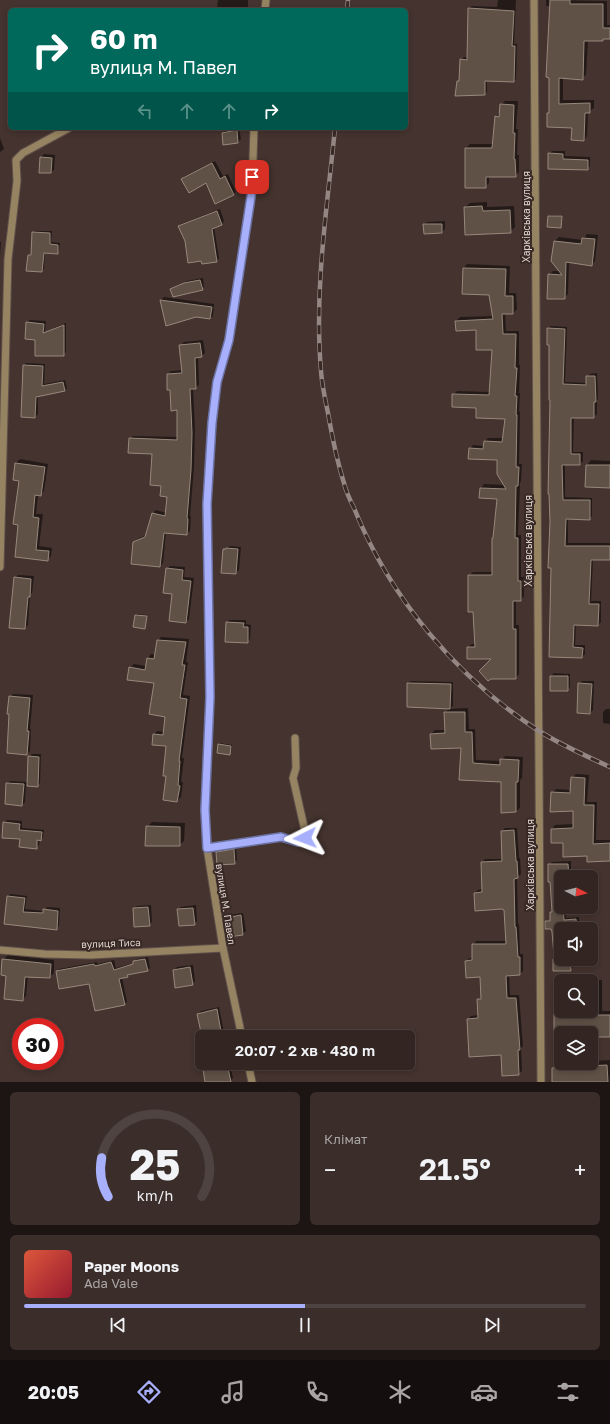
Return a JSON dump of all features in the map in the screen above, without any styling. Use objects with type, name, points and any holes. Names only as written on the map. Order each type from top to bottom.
[{"type":"street","name":"Харківська вулиця","points":[[534,0],[541,1082]]},
{"type":"street","points":[[0,567],[8,259],[17,181],[16,160],[23,153],[65,130]]},
{"type":"street","name":"вулиця М. Павел","points":[[241,1030],[223,948],[207,848],[205,810],[210,697],[207,504],[212,423],[217,382],[229,340],[252,190],[254,130]]},
{"type":"street","points":[[207,848],[281,837],[298,842],[303,841],[305,838],[305,831],[293,778],[296,768],[295,738]]},
{"type":"street","name":"вулиця Тиса","points":[[0,950],[45,954],[91,955],[223,948]]},
{"type":"street","points":[[249,1070],[252,1082]]},
{"type":"building","points":[[550,0],[570,0],[570,4],[603,4],[603,28],[610,28],[610,39],[603,39],[603,41],[584,41],[583,80],[559,78],[559,104],[590,103],[590,113],[585,113],[584,141],[571,140],[572,128],[547,127],[547,113],[549,113],[549,78],[546,77]]},
{"type":"building","points":[[468,8],[514,11],[512,46],[515,46],[514,82],[485,81],[485,95],[455,96],[457,81],[459,81],[460,59],[467,60]]},
{"type":"building","points":[[500,104],[514,105],[513,133],[515,133],[514,159],[516,177],[486,177],[486,188],[465,188],[465,148],[492,148],[495,116],[499,117]]},
{"type":"building","points":[[237,130],[238,143],[223,145],[222,133]]},
{"type":"building","points":[[548,153],[563,154],[563,159],[588,160],[588,170],[548,169]]},
{"type":"building","points":[[40,157],[52,158],[51,173],[39,173]]},
{"type":"building","points":[[212,163],[220,179],[225,176],[234,195],[215,204],[206,183],[189,193],[181,179]]},
{"type":"building","points":[[482,206],[483,211],[510,210],[511,233],[465,235],[464,207]]},
{"type":"building","points":[[217,211],[222,225],[212,229],[217,262],[202,264],[201,261],[188,263],[185,241],[178,226]]},
{"type":"building","points":[[548,216],[562,216],[561,228],[547,227]]},
{"type":"building","points":[[423,224],[442,224],[442,233],[424,234]]},
{"type":"building","points":[[32,232],[50,233],[50,244],[58,245],[58,254],[44,253],[42,272],[26,271],[28,255],[31,255]]},
{"type":"building","points":[[582,238],[595,239],[592,266],[566,262],[565,299],[547,299],[548,274],[562,275],[551,261],[554,241],[581,244]]},
{"type":"building","points":[[463,268],[506,269],[505,296],[513,296],[513,314],[502,314],[503,334],[516,334],[516,467],[519,467],[518,486],[516,486],[515,538],[518,538],[518,581],[521,581],[521,601],[513,601],[513,629],[516,629],[516,679],[491,679],[488,681],[479,671],[491,659],[467,659],[467,647],[475,647],[473,612],[468,612],[468,575],[492,575],[492,538],[497,499],[479,498],[480,488],[506,489],[497,474],[497,460],[468,459],[469,448],[483,449],[484,441],[502,442],[505,419],[476,418],[476,408],[452,407],[452,394],[489,395],[492,350],[476,350],[476,330],[456,331],[455,321],[493,319],[489,295],[462,294]]},
{"type":"building","points":[[200,280],[203,290],[173,297],[170,289],[184,283]]},
{"type":"building","points":[[160,300],[212,307],[210,319],[196,317],[166,326]]},
{"type":"building","points":[[26,322],[44,324],[43,333],[64,325],[64,356],[35,356],[35,340],[25,339]]},
{"type":"building","points":[[547,328],[565,329],[563,384],[586,385],[586,376],[595,376],[596,402],[594,402],[594,418],[571,418],[571,454],[580,454],[580,465],[562,465],[563,500],[590,500],[590,520],[566,519],[565,546],[610,546],[610,560],[591,560],[589,604],[599,604],[598,626],[574,625],[573,647],[583,648],[582,658],[549,657],[551,568],[548,568],[550,522],[548,494],[550,400],[549,345],[547,345]]},
{"type":"building","points":[[200,343],[202,357],[195,358],[196,389],[190,389],[192,433],[187,535],[164,533],[160,567],[131,564],[133,542],[145,537],[152,513],[165,516],[167,497],[160,496],[161,486],[150,485],[152,454],[128,453],[129,438],[177,440],[177,410],[171,411],[170,390],[167,390],[167,374],[182,373],[179,345]]},
{"type":"building","points":[[23,365],[43,366],[42,386],[63,382],[65,391],[36,397],[35,418],[21,417]]},
{"type":"building","points":[[15,463],[45,467],[41,496],[35,495],[33,517],[39,518],[36,550],[49,551],[48,561],[15,557],[18,525],[13,524],[19,481],[13,480]]},
{"type":"building","points":[[586,465],[610,465],[610,488],[585,487]]},
{"type":"building","points":[[223,549],[238,549],[236,574],[221,573]]},
{"type":"building","points":[[166,568],[183,570],[182,580],[191,581],[186,623],[169,621],[172,594],[163,593]]},
{"type":"building","points":[[14,577],[31,579],[25,629],[9,628]]},
{"type":"building","points":[[135,615],[147,616],[145,629],[133,627]]},
{"type":"building","points":[[226,622],[244,623],[243,627],[248,627],[248,643],[225,642]]},
{"type":"building","points":[[157,640],[186,642],[182,665],[185,665],[180,698],[187,699],[179,761],[178,785],[180,786],[177,802],[163,800],[166,776],[163,776],[166,746],[152,745],[153,734],[163,735],[165,717],[149,714],[154,683],[127,680],[129,667],[145,670],[147,658],[154,659]]},
{"type":"building","points":[[550,676],[568,676],[568,691],[550,691]]},
{"type":"building","points":[[407,683],[451,684],[450,709],[407,707]]},
{"type":"building","points":[[578,683],[592,684],[590,714],[577,713]]},
{"type":"building","points":[[9,696],[30,698],[27,731],[29,731],[27,755],[7,753],[9,714],[7,714]]},
{"type":"building","points":[[444,712],[465,712],[465,732],[472,732],[473,763],[500,765],[500,759],[519,760],[518,782],[516,782],[516,812],[501,813],[501,782],[459,780],[461,748],[431,749],[430,734],[445,733]]},
{"type":"building","points":[[218,744],[231,746],[230,755],[217,753]]},
{"type":"building","points":[[28,756],[39,757],[38,787],[27,786]]},
{"type":"building","points":[[571,777],[585,778],[584,805],[594,805],[593,844],[610,843],[610,861],[587,862],[587,856],[563,857],[563,843],[551,843],[551,829],[573,828],[573,811],[550,812],[551,792],[570,793]]},
{"type":"building","points":[[6,783],[24,784],[22,806],[5,804]]},
{"type":"building","points":[[3,822],[20,824],[19,830],[42,832],[41,841],[37,840],[37,849],[19,847],[20,839],[2,838]]},
{"type":"building","points":[[146,826],[180,827],[180,846],[145,846]]},
{"type":"building","points":[[514,830],[518,878],[514,879],[515,927],[518,957],[520,957],[520,975],[506,976],[507,998],[516,998],[520,1050],[518,1050],[519,1075],[502,1076],[501,1055],[469,1057],[467,1019],[478,1018],[477,999],[481,999],[480,977],[466,978],[465,961],[472,960],[472,944],[506,944],[504,910],[475,911],[474,893],[482,892],[481,862],[502,861],[501,831]]},
{"type":"building","points":[[234,849],[235,864],[217,865],[216,852]]},
{"type":"building","points":[[548,864],[568,864],[568,870],[554,870],[554,914],[564,914],[564,920],[576,919],[576,922],[554,922],[554,956],[551,929],[545,929],[545,921],[550,921],[550,912],[552,912],[550,882],[548,882]]},
{"type":"building","points":[[7,896],[25,898],[23,912],[43,913],[43,909],[58,911],[57,930],[4,924]]},
{"type":"building","points":[[148,907],[150,926],[134,927],[133,908]]},
{"type":"building","points":[[193,908],[195,925],[179,926],[177,909]]},
{"type":"building","points":[[241,915],[243,935],[228,937],[225,918]]},
{"type":"building","points":[[2,959],[51,964],[50,978],[25,977],[23,1001],[4,999],[6,976],[1,975]]},
{"type":"building","points":[[145,959],[148,971],[127,975],[128,977],[119,979],[125,1005],[95,1011],[89,984],[59,989],[56,971],[94,964],[95,966],[111,962],[114,970],[133,964],[133,961]]},
{"type":"building","points":[[553,959],[554,966],[571,966],[571,971],[553,971]]},
{"type":"building","points":[[190,967],[193,985],[175,988],[173,970]]},
{"type":"building","points":[[217,1009],[221,1030],[200,1030],[197,1014]]},
{"type":"building","points":[[598,1015],[610,1015],[610,1037],[598,1037],[598,1026],[554,1026],[554,1018],[598,1018]]},
{"type":"building","points":[[598,1065],[607,1065],[608,1082],[552,1082],[552,1068],[554,1068],[554,1070],[598,1070]]},
{"type":"building","points":[[203,1070],[228,1070],[231,1082],[205,1082]]},
{"type":"railway","points":[[347,8],[348,0]]},
{"type":"railway","points":[[335,130],[322,250],[319,341],[324,392],[337,457],[348,496],[369,541],[387,573],[407,604],[429,633],[454,661],[509,710],[539,731],[565,746],[610,767]]},
{"type":"route","points":[[252,177],[252,190],[229,340],[217,382],[212,423],[207,504],[210,697],[205,810],[207,848],[281,837],[298,842],[303,841],[305,838]]}]
